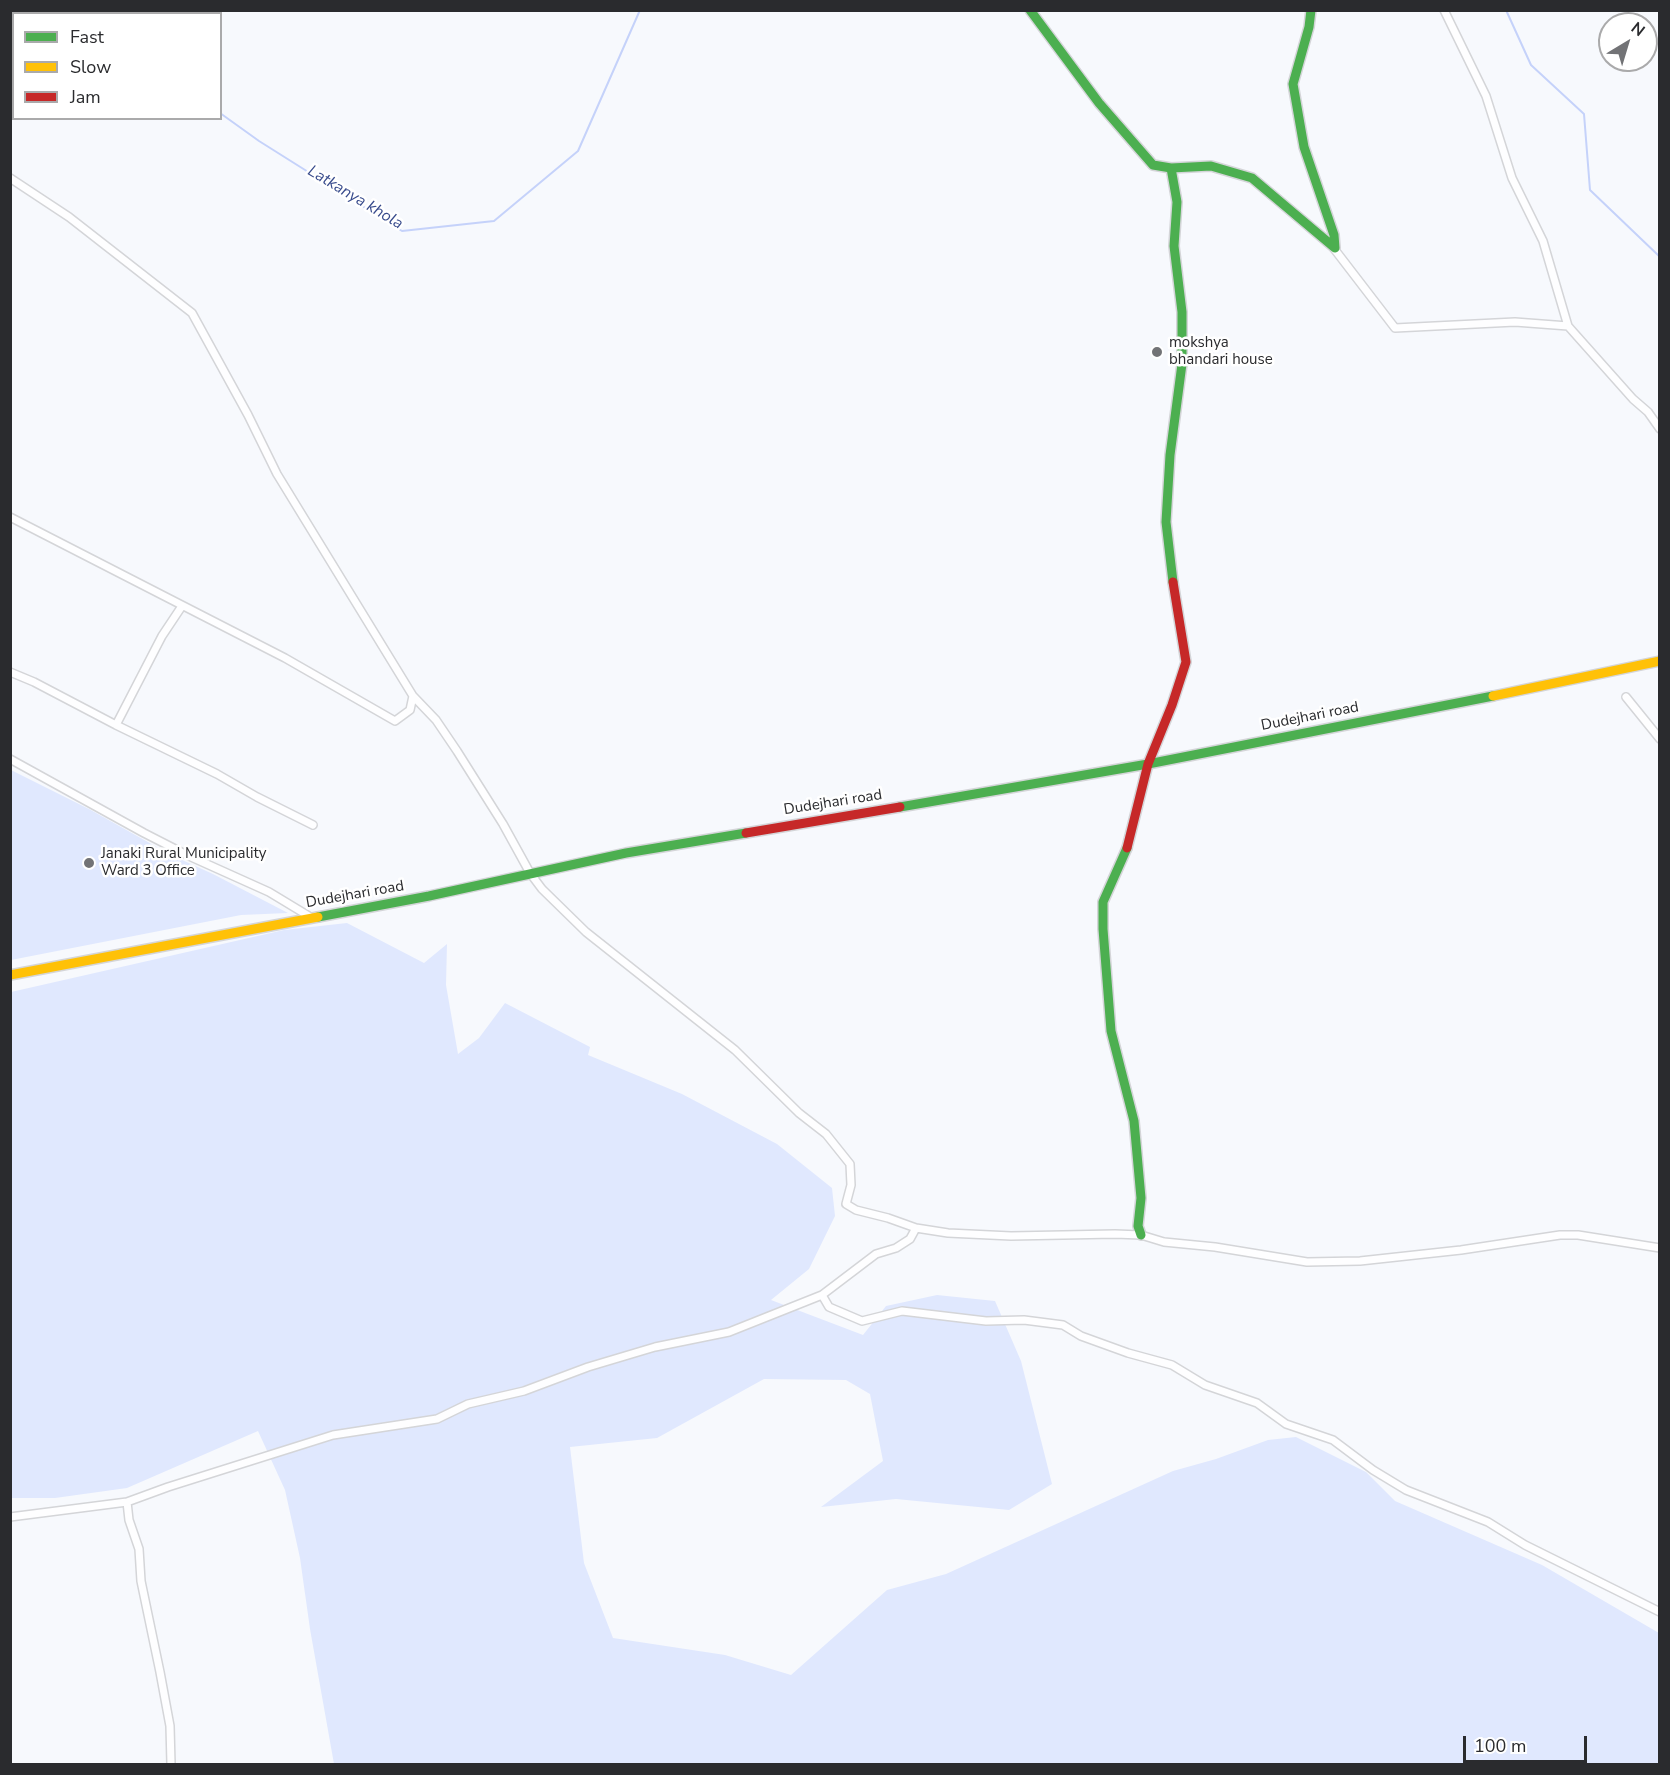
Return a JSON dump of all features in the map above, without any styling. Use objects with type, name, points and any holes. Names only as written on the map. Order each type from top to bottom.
[{"type":"street","points":[[1030,10],[1059,52],[1153,165],[1171,168],[1211,166],[1252,178],[1332,245],[1395,328],[1515,322],[1568,326]]},
{"type":"street","points":[[1311,10],[1309,27],[1293,84],[1304,147],[1334,235],[1335,248],[1332,245]]},
{"type":"street","points":[[1444,10],[1486,96],[1512,178],[1543,241],[1568,326],[1633,399],[1648,412],[1659,429]]},
{"type":"street","points":[[1141,1235],[1138,1226],[1141,1198],[1134,1121],[1111,1031],[1103,929],[1104,902],[1128,846],[1148,764],[1172,705],[1186,662],[1169,559],[1166,522],[1170,455],[1182,364],[1182,312],[1174,246],[1177,202],[1171,168]]},
{"type":"street","points":[[10,178],[77,222],[192,313],[248,415],[277,474],[413,696],[436,720],[457,751],[503,824],[530,873],[542,889],[586,932],[735,1050],[799,1113],[826,1134],[850,1164],[851,1185],[846,1203],[856,1210],[916,1228],[948,1233],[1011,1236],[1141,1235],[1164,1242],[1215,1247],[1283,1260],[1330,1263],[1461,1250],[1560,1235],[1578,1235],[1659,1248]]},
{"type":"street","points":[[10,518],[285,658],[395,721],[410,710],[413,696]]},
{"type":"street","points":[[116,725],[162,636],[182,606]]},
{"type":"street","name":"Dudejhari road","points":[[10,975],[429,896],[626,853],[888,809],[1024,783],[1148,764],[1445,706],[1659,661]]},
{"type":"street","points":[[10,672],[218,774],[257,797],[313,825]]},
{"type":"street","points":[[1626,697],[1659,739]]},
{"type":"street","points":[[10,759],[189,856],[269,892],[312,918]]},
{"type":"street","points":[[10,1517],[127,1502],[333,1435],[437,1419],[468,1404],[524,1391],[633,1353],[729,1332],[822,1295],[876,1254],[896,1248],[910,1239],[916,1228]]},
{"type":"street","points":[[822,1295],[829,1307],[862,1321],[902,1311],[986,1321],[1024,1320],[1063,1325],[1081,1336],[1128,1353],[1172,1365],[1205,1385],[1257,1403],[1286,1424],[1333,1440],[1373,1470],[1406,1490],[1488,1522],[1525,1545],[1659,1612]]},
{"type":"street","points":[[127,1502],[129,1520],[139,1549],[141,1581],[168,1717],[171,1764]]},
{"type":"shaded area","points":[[11,770],[89,809],[171,855],[288,913],[241,915],[11,960]]},
{"type":"shaded area","points":[[347,923],[424,963],[447,944],[446,985],[458,1054],[479,1038],[505,1003],[590,1047],[588,1055],[682,1094],[777,1144],[832,1188],[835,1216],[809,1269],[771,1300],[863,1335],[886,1306],[937,1295],[995,1301],[1021,1361],[1052,1484],[1009,1510],[896,1499],[821,1507],[883,1461],[870,1394],[846,1380],[764,1379],[657,1438],[570,1447],[584,1563],[613,1638],[725,1655],[791,1675],[887,1590],[946,1574],[1173,1471],[1216,1459],[1268,1440],[1296,1437],[1366,1472],[1395,1501],[1542,1565],[1659,1633],[1659,1764],[334,1764],[300,1558],[285,1490],[258,1431],[127,1488],[55,1498],[11,1498],[11,992],[284,930]]},
{"type":"waterway","name":"Latkanya khola","points":[[25,10],[29,12]]},
{"type":"waterway","name":"Latkanya khola","points":[[222,114],[259,141],[402,231],[494,221],[578,151],[640,10]]},
{"type":"waterway","name":"Latkanya khola","points":[[1506,10],[1531,65],[1584,114],[1590,190],[1660,257]]},
{"type":"traffic: fast","points":[[1030,10],[1099,103],[1153,165],[1171,168],[1211,166],[1252,178],[1335,248],[1334,235],[1304,147],[1293,84],[1309,27],[1311,10]]},
{"type":"traffic: fast","points":[[1171,168],[1177,202],[1174,246],[1182,312],[1182,364],[1170,455],[1166,522],[1173,582]]},
{"type":"traffic: fast","points":[[900,807],[1148,764],[1493,696]]},
{"type":"traffic: fast","points":[[318,917],[429,896],[626,853],[746,833]]},
{"type":"traffic: fast","points":[[1127,848],[1103,902],[1103,929],[1111,1031],[1134,1121],[1141,1198],[1138,1226],[1141,1235]]},
{"type":"traffic: slow","points":[[1493,696],[1660,661]]},
{"type":"traffic: slow","points":[[10,975],[318,917]]},
{"type":"traffic: jam","points":[[1127,848],[1148,764],[1172,705],[1186,662],[1173,582]]},
{"type":"traffic: jam","points":[[746,833],[900,807]]},
{"type":"place","name":"mokshya bhandari house","points":[[1157,352]]},
{"type":"place","name":"Janaki Rural Municipality Ward 3 Office","points":[[89,863]]}]
